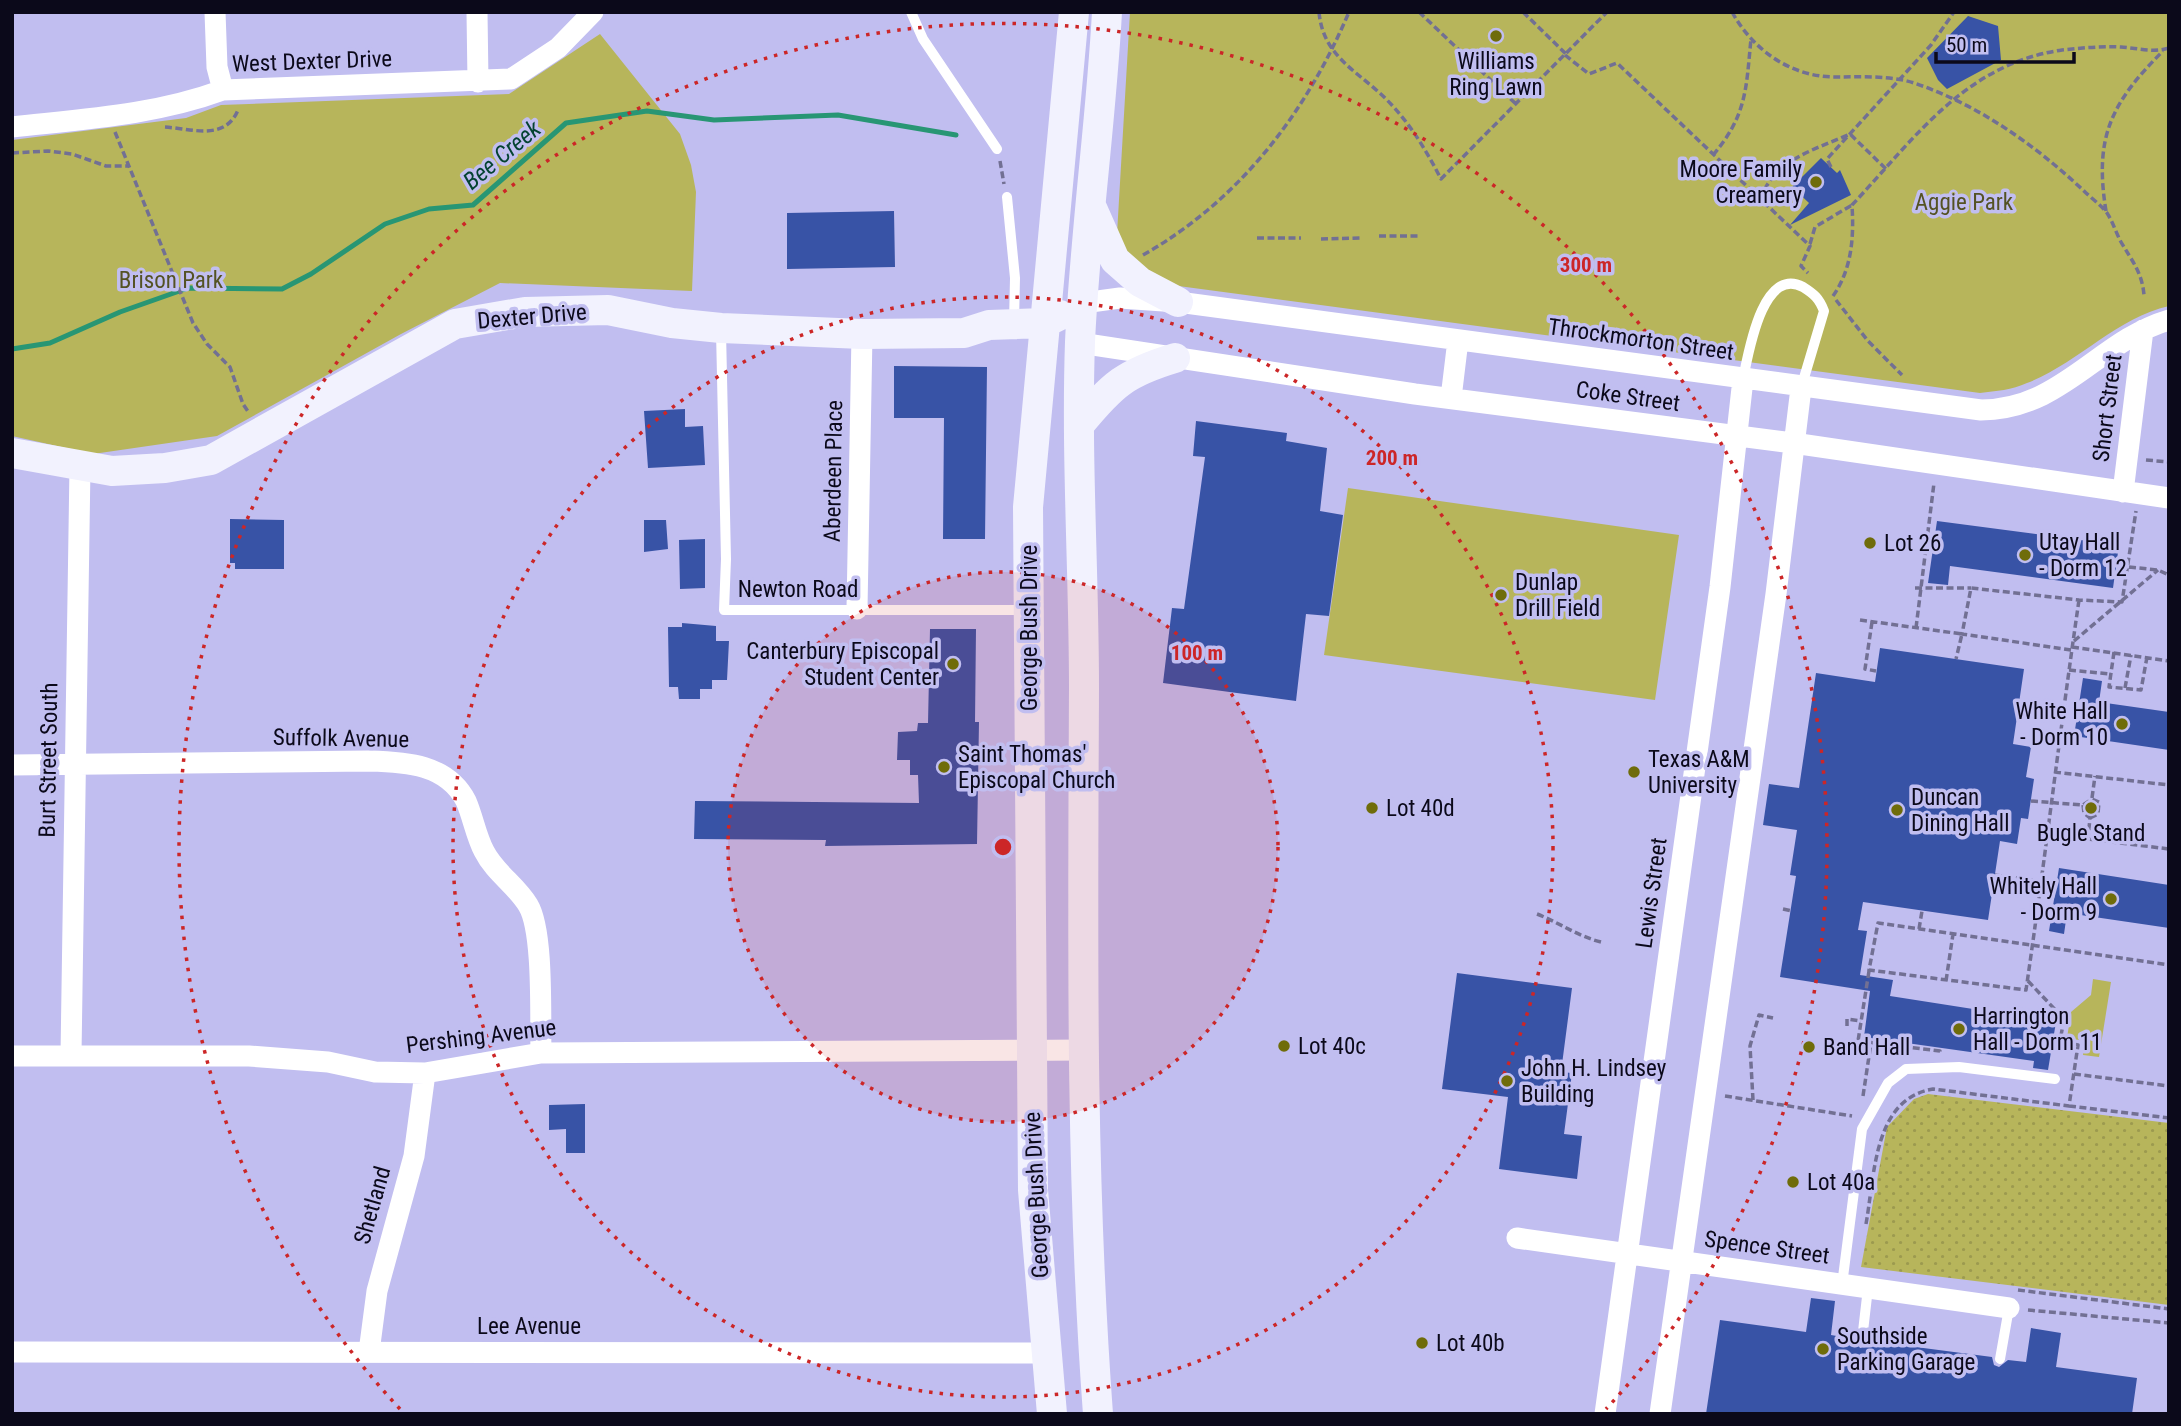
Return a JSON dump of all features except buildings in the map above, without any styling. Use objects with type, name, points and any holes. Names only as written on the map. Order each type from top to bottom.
[{"type":"main road","name":"George Bush Drive","points":[[1052,1414],[1033,1190],[1028,507],[1074,12]]},
{"type":"main road","name":"George Bush Drive","points":[[1098,1413],[1088,1283],[1084,1050],[1084,589],[1080,344],[1107,12]]},
{"type":"main road","points":[[1091,207],[1115,260],[1140,282],[1178,302]]},
{"type":"main road","points":[[1044,323],[1083,303]]},
{"type":"main road","name":"Dexter Drive","points":[[12,453],[112,471],[165,468],[211,460],[455,324],[525,312],[608,310],[672,323],[721,328],[862,334],[964,333],[989,325],[1044,323]]},
{"type":"main road","points":[[1044,323],[1080,344]]},
{"type":"main road","points":[[1080,424],[1110,388],[1139,369],[1175,358]]},
{"type":"street","points":[[215,12],[218,67],[229,90]]},
{"type":"street","points":[[477,12],[478,82]]},
{"type":"street","name":"West Dexter Drive","points":[[12,127],[137,114],[185,104],[229,90],[511,79],[558,48],[593,12]]},
{"type":"street","name":"Throckmorton Street","points":[[1083,303],[1120,298],[1178,302],[1958,408],[2006,408],[2053,391],[2143,330],[2169,320]]},
{"type":"street","name":"Short Street","points":[[2131,497],[2143,330]]},
{"type":"street","name":"Aberdeen Place","points":[[857,609],[857,471],[862,334]]},
{"type":"street","points":[[1451,398],[1458,340]]},
{"type":"street","name":"Coke Street","points":[[1080,344],[1735,438],[1793,443],[2131,497],[2169,498]]},
{"type":"street","name":"Lewis Street","points":[[1605,1414],[1720,587],[1743,379]]},
{"type":"street","points":[[1660,1414],[1776,594],[1801,387]]},
{"type":"street","name":"Burt Street South","points":[[71,1055],[80,466]]},
{"type":"street","name":"Suffolk Avenue","points":[[12,765],[369,761],[406,762],[440,772],[457,786],[467,803],[484,850],[495,870],[528,905],[536,928],[541,1053]]},
{"type":"street","name":"Pershing Avenue","points":[[12,1056],[249,1056],[328,1062],[375,1072],[425,1073],[541,1053],[1084,1050]]},
{"type":"street","name":"Shetland","points":[[369,1352],[376,1291],[414,1156],[425,1073]]},
{"type":"street","name":"Spence Street","points":[[1517,1238],[1842,1285],[2008,1298]]},
{"type":"street","name":"Lee Avenue","points":[[12,1352],[1045,1353]]},
{"type":"lane","points":[[911,12],[923,39],[997,149]]},
{"type":"lane","points":[[1007,197],[1016,278],[1014,324]]},
{"type":"lane","points":[[1743,379],[1761,309],[1773,292],[1785,286],[1797,285],[1812,293],[1824,310],[1801,387]]},
{"type":"lane","name":"Newton Road","points":[[721,328],[726,559],[724,610],[857,609],[942,613],[1028,610]]},
{"type":"lane","points":[[1842,1285],[1862,1129],[1888,1083],[1906,1069],[1919,1068],[1984,1069],[2055,1079]]},
{"type":"lane","points":[[1862,1340],[1868,1288]]},
{"type":"lane","points":[[2000,1359],[2008,1298]]},
{"type":"path","points":[[1320,12],[1332,52],[1402,117],[1423,144],[1441,179],[1607,12]]},
{"type":"path","points":[[1161,244],[1208,212],[1286,129],[1332,52],[1349,12]]},
{"type":"path","points":[[1419,12],[1517,105]]},
{"type":"path","points":[[1523,12],[1589,74],[1617,63],[1810,246]]},
{"type":"path","points":[[1732,12],[1751,39],[1774,58],[1802,72],[1913,83],[1974,109],[2027,143],[2106,211]]},
{"type":"path","points":[[1831,167],[1827,159],[1931,45],[1954,12]]},
{"type":"path","points":[[1713,155],[1732,132],[1741,114],[1747,90],[1751,39]]},
{"type":"path","points":[[1817,281],[1801,267],[1815,227],[1852,205],[1952,100],[1981,78],[2032,57],[2083,48],[2166,49]]},
{"type":"path","points":[[2144,295],[2135,261],[2122,244],[2106,211],[2101,167],[2109,122],[2132,83],[2166,49]]},
{"type":"path","points":[[161,127],[211,132],[225,127],[234,120],[242,102],[229,90]]},
{"type":"path","points":[[126,129],[115,131],[176,277],[181,298],[207,344],[230,367],[243,404],[253,417]]},
{"type":"path","points":[[1850,134],[1886,169]]},
{"type":"path","points":[[1760,198],[1770,180],[1799,154],[1850,134]]},
{"type":"path","points":[[997,149],[1007,197]]},
{"type":"path","points":[[12,153],[48,150],[72,154],[106,166],[130,166]]},
{"type":"path","points":[[1833,296],[1846,274],[1850,257],[1852,205]]},
{"type":"path","points":[[1380,236],[1418,236]]},
{"type":"path","points":[[1257,238],[1301,238]]},
{"type":"path","points":[[1321,239],[1361,238]]},
{"type":"path","points":[[1825,289],[1868,341],[1902,375]]},
{"type":"path","points":[[1916,628],[1935,472]]},
{"type":"path","points":[[2122,602],[2129,567],[2131,497]]},
{"type":"path","points":[[2129,567],[2158,570],[2169,575]]},
{"type":"path","points":[[2073,641],[2158,570]]},
{"type":"path","points":[[1914,588],[1971,588],[2122,602]]},
{"type":"path","points":[[1955,659],[1971,588]]},
{"type":"path","points":[[1869,970],[2026,990],[2071,648],[2080,600]]},
{"type":"path","points":[[1860,620],[2169,660]]},
{"type":"path","points":[[1872,622],[1865,669],[1876,671]]},
{"type":"path","points":[[2114,652],[2109,687],[2141,690],[2147,657]]},
{"type":"path","points":[[2125,688],[2131,655]]},
{"type":"path","points":[[2069,670],[2111,674]]},
{"type":"path","points":[[2018,710],[2063,718]]},
{"type":"path","points":[[2054,772],[2169,785]]},
{"type":"path","points":[[2031,801],[2082,806],[2092,799],[2095,776]]},
{"type":"path","points":[[2090,818],[2098,814],[2100,808],[2099,802],[2092,799]]},
{"type":"path","points":[[2082,806],[2084,813],[2090,818]]},
{"type":"path","points":[[2088,839],[2090,818]]},
{"type":"path","points":[[2047,834],[2169,849]]},
{"type":"path","points":[[1995,875],[2041,881]]},
{"type":"path","points":[[1783,909],[1792,911]]},
{"type":"path","points":[[1919,929],[1922,911]]},
{"type":"path","points":[[1537,914],[1559,923],[1576,936],[1601,942]]},
{"type":"path","points":[[1940,1051],[1858,1041],[1878,923],[2169,965]]},
{"type":"path","points":[[1946,981],[1953,934]]},
{"type":"path","points":[[2028,980],[2064,1019],[2060,1041]]},
{"type":"path","points":[[1753,1100],[1750,1046],[1759,1015],[1773,1018]]},
{"type":"path","points":[[1847,1026],[1847,1019],[1861,1021]]},
{"type":"path","points":[[2052,1039],[2078,1045],[2069,1106]]},
{"type":"path","points":[[1861,1107],[1871,1043]]},
{"type":"path","points":[[1865,1230],[1881,1139],[1895,1108],[1919,1091],[1933,1088],[2169,1118]]},
{"type":"path","points":[[1719,1095],[1850,1117],[1857,1113]]},
{"type":"path","points":[[2008,1298],[2169,1309]]},
{"type":"path","points":[[2008,1298],[2169,1323]]},
{"type":"green space","name":"Aggie Park","points":[[1130,12],[2169,12],[2169,306],[2131,320],[2045,375],[2016,387],[1980,393],[1156,283],[1116,251]]},
{"type":"green space","name":"Brison Park","points":[[600,34],[680,134],[691,165],[696,192],[692,291],[500,283],[401,334],[217,436],[93,454],[12,436],[12,140],[186,118],[221,105],[509,94]]},
{"type":"green space","name":"Dunlap Drill Field","points":[[1348,488],[1679,535],[1655,700],[1324,655]]},
{"type":"green space","points":[[2093,979],[2111,982],[2099,1057],[2083,1055],[2085,1041],[2067,1038],[2071,1012],[2091,995]]},
{"type":"green space","points":[[1928,1094],[2169,1123],[2169,1305],[1861,1267],[1887,1127],[1914,1099]]},
{"type":"waterway","name":"Bee Creek","points":[[12,349],[50,343],[120,312],[188,288],[282,289],[311,274],[385,224],[429,209],[473,205],[566,123],[647,111],[714,120],[838,115],[956,135]]},
{"type":"place","name":"Williams Ring Lawn","points":[[1496,36]]},
{"type":"place","name":"Moore Family Creamery","points":[[1816,182]]},
{"type":"place","name":"Lot 26","points":[[1870,543]]},
{"type":"place","name":"Utay Hall - Dorm 12","points":[[2025,555]]},
{"type":"place","name":"Dunlap Drill Field","points":[[1501,595]]},
{"type":"place","name":"Canterbury Episcopal Student Center","points":[[953,664]]},
{"type":"place","name":"White Hall - Dorm 10","points":[[2122,724]]},
{"type":"place","name":"Saint Thomas' Episcopal Church","points":[[944,767]]},
{"type":"place","name":"Texas A&M University","points":[[1634,772]]},
{"type":"place","name":"Lot 40d","points":[[1372,808]]},
{"type":"place","name":"Bugle Stand","points":[[2091,808]]},
{"type":"place","name":"Duncan Dining Hall","points":[[1897,810]]},
{"type":"place","name":"Whitely Hall - Dorm 9","points":[[2111,899]]},
{"type":"place","name":"Harrington Hall - Dorm 11","points":[[1959,1029]]},
{"type":"place","name":"Lot 40c","points":[[1284,1046]]},
{"type":"place","name":"Band Hall","points":[[1809,1047]]},
{"type":"place","name":"John H. Lindsey Building","points":[[1507,1081]]},
{"type":"place","name":"Lot 40a","points":[[1793,1182]]},
{"type":"place","name":"Lot 40b","points":[[1422,1343]]},
{"type":"place","name":"Southside Parking Garage","points":[[1823,1349]]}]
